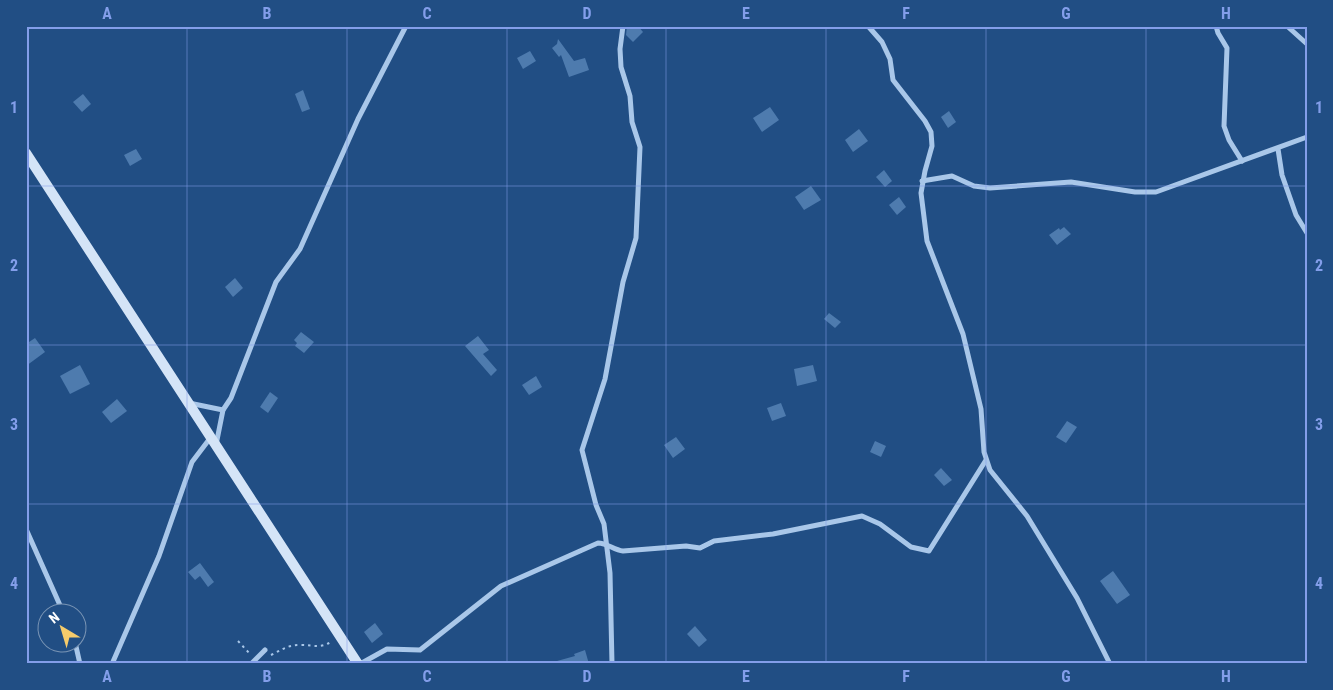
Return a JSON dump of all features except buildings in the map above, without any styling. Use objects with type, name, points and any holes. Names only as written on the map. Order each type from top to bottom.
[{"type":"street","points":[[112,664],[159,556],[192,462],[213,441],[223,410],[232,398],[276,282],[300,249],[358,118],[406,26]]},
{"type":"street","points":[[612,664],[610,573],[607,545],[604,524],[584,468],[582,450],[605,379],[624,282],[636,238],[640,147],[632,122],[630,96],[621,67],[620,49],[623,26]]},
{"type":"street","points":[[868,26],[886,50],[893,80],[925,120],[931,132],[932,146],[922,181],[921,193],[927,241],[963,334],[966,353],[973,370],[981,409],[986,460],[990,470],[1027,516],[1066,580],[1110,664]]},
{"type":"street","points":[[1216,26],[1228,48],[1224,126],[1229,140],[1242,160]]},
{"type":"street","points":[[1287,26],[1307,44]]},
{"type":"street","points":[[922,181],[952,176],[974,186],[990,188],[1071,182],[1135,192],[1156,192],[1307,137]]},
{"type":"street","points":[[1278,149],[1282,175],[1296,216],[1307,234]]},
{"type":"street","points":[[26,153],[359,664],[387,648],[420,650],[501,586],[598,542],[607,545],[613,550],[623,551],[686,546],[700,548],[714,541],[773,534],[862,516],[880,524],[911,547],[929,551],[986,460]]},
{"type":"street","points":[[189,403],[223,410]]},
{"type":"street","points":[[26,529],[59,602]]},
{"type":"street","points":[[251,664],[265,650]]},
{"type":"path","points":[[238,641],[249,654],[257,658],[272,655],[286,647],[301,645],[314,648],[327,645],[340,636]]}]
